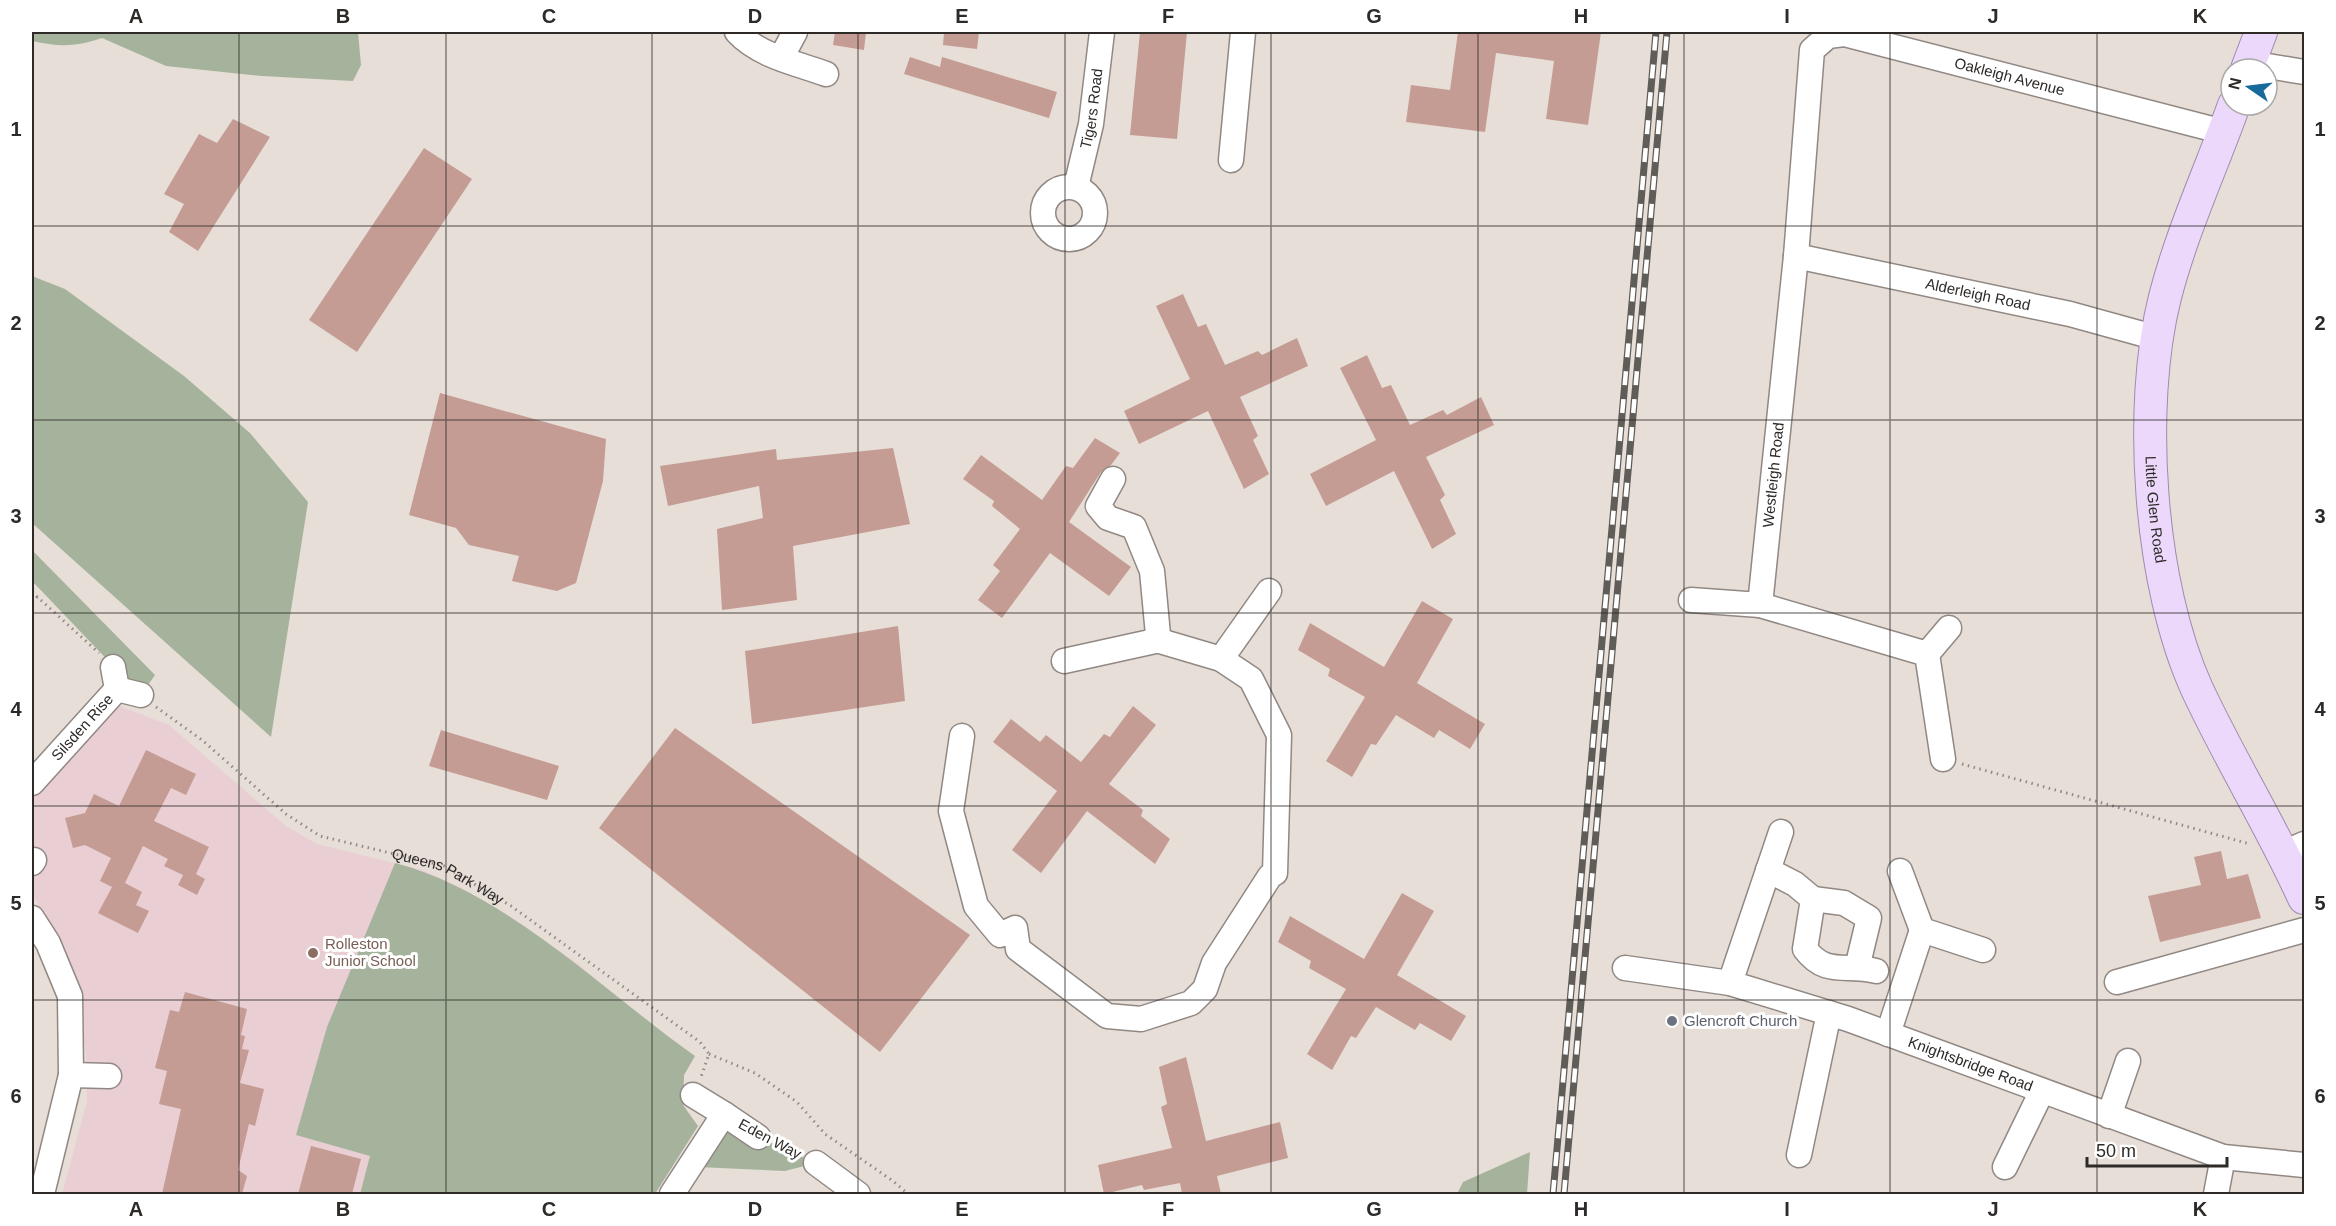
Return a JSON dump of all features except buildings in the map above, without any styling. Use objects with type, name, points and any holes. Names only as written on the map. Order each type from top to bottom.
[{"type":"main road","points":[[2251,57],[2261,32]]},
{"type":"main road","name":"Little Glen Road","points":[[2229,119],[2180,250],[2165,299],[2157,338],[2151,404],[2151,472],[2160,550],[2171,604],[2197,688],[2294,849],[2304,898]]},
{"type":"street","points":[[737,32],[747,43],[826,74]]},
{"type":"street","points":[[781,58],[795,32]]},
{"type":"street","name":"Tigers Road","points":[[1076,187],[1091,124],[1102,32]]},
{"type":"street","points":[[1231,160],[1243,32]]},
{"type":"street","name":"Oakleigh Avenue","points":[[1810,65],[1812,50],[1821,39],[1835,34],[1844,34],[2229,119]]},
{"type":"street","name":"Westleigh Road","points":[[1760,605],[1796,256],[1810,65]]},
{"type":"street","points":[[2279,69],[2304,72]]},
{"type":"street","name":"Alderleigh Road","points":[[1796,256],[2070,314],[2157,338]]},
{"type":"street","points":[[962,736],[951,811],[976,906],[1000,935],[1015,928],[1018,949],[1107,1016],[1141,1019],[1191,1003],[1205,989],[1214,963],[1270,876],[1275,873],[1279,735],[1251,680],[1221,659],[1160,641],[1152,571],[1134,527],[1108,518],[1098,506],[1113,478]]},
{"type":"street","points":[[1221,659],[1269,591]]},
{"type":"street","points":[[1691,600],[1760,605],[1927,654]]},
{"type":"street","points":[[1943,759],[1927,654],[1949,628]]},
{"type":"street","points":[[1064,661],[1155,641],[1158,634]]},
{"type":"street","points":[[115,678],[141,695]]},
{"type":"street","name":"Silsden Rise","points":[[32,783],[115,678]]},
{"type":"street","points":[[1730,983],[1781,832]]},
{"type":"street","points":[[1768,870],[1795,884],[1813,899],[1844,903],[1869,918],[1866,969],[1841,969],[1815,963],[1804,949],[1813,899]]},
{"type":"street","points":[[1900,871],[1922,930],[1983,950]]},
{"type":"street","points":[[32,918],[48,943],[70,996],[71,1075],[39,1187]]},
{"type":"street","name":"Knightsbridge Road","points":[[1888,1034],[1922,930]]},
{"type":"street","points":[[2117,982],[2304,930]]},
{"type":"street","name":"Knightsbridge Road","points":[[1625,968],[1730,983],[1829,1013],[2042,1091],[2005,1167]]},
{"type":"street","points":[[1799,1155],[1829,1013]]},
{"type":"street","points":[[2109,1116],[2128,1061]]},
{"type":"street","points":[[71,1075],[109,1076]]},
{"type":"street","points":[[2042,1091],[2223,1157],[2304,1165]]},
{"type":"street","name":"Eden Way","points":[[693,1095],[758,1137]]},
{"type":"street","name":"Eden Way","points":[[672,1194],[724,1114]]},
{"type":"street","points":[[2216,1194],[2223,1157]]},
{"type":"street","points":[[816,1163],[858,1194]]},
{"type":"path","points":[[32,592],[115,678]]},
{"type":"path","points":[[32,602],[38,596]]},
{"type":"path","name":"Queens Park Way","points":[[141,695],[202,740],[286,814],[320,836],[444,866],[511,906],[579,954],[700,1042],[709,1054]]},
{"type":"path","points":[[1943,759],[2294,849]]},
{"type":"path","points":[[693,1095],[709,1054],[755,1073],[797,1102],[825,1134],[908,1194]]},
{"type":"path","name":"Eden Way","points":[[758,1137],[816,1163]]},
{"type":"shaded area","name":"Rolleston Junior School","points":[[117,705],[169,725],[286,826],[317,844],[422,870],[460,887],[573,960],[647,1022],[695,1056],[684,1075],[683,1105],[698,1126],[655,1194],[62,1194],[87,1101],[86,1054],[76,990],[62,946],[32,894],[32,798]]},
{"type":"green space","points":[[32,32],[358,32],[361,65],[353,81],[262,76],[166,66],[102,38],[75,44],[42,43],[32,41]]},
{"type":"green space","points":[[32,276],[65,289],[184,376],[250,433],[308,502],[271,737],[32,523]]},
{"type":"green space","points":[[32,550],[155,675],[141,695],[32,581]]},
{"type":"green space","points":[[395,863],[436,877],[476,896],[514,920],[552,946],[695,1056],[684,1075],[683,1105],[698,1126],[655,1194],[360,1194],[370,1156],[296,1135],[327,1027]]},
{"type":"green space","points":[[724,1114],[758,1137],[816,1163],[785,1171],[698,1167]]},
{"type":"green space","points":[[1530,1152],[1527,1194],[1457,1194],[1463,1182]]},
{"type":"railway","points":[[1553,1194],[1656,32]]},
{"type":"railway","points":[[1564,1194],[1667,32]]},
{"type":"place","name":"Rolleston Junior School","points":[[313,953]]},
{"type":"place","name":"Glencroft Church","points":[[1672,1021]]}]
